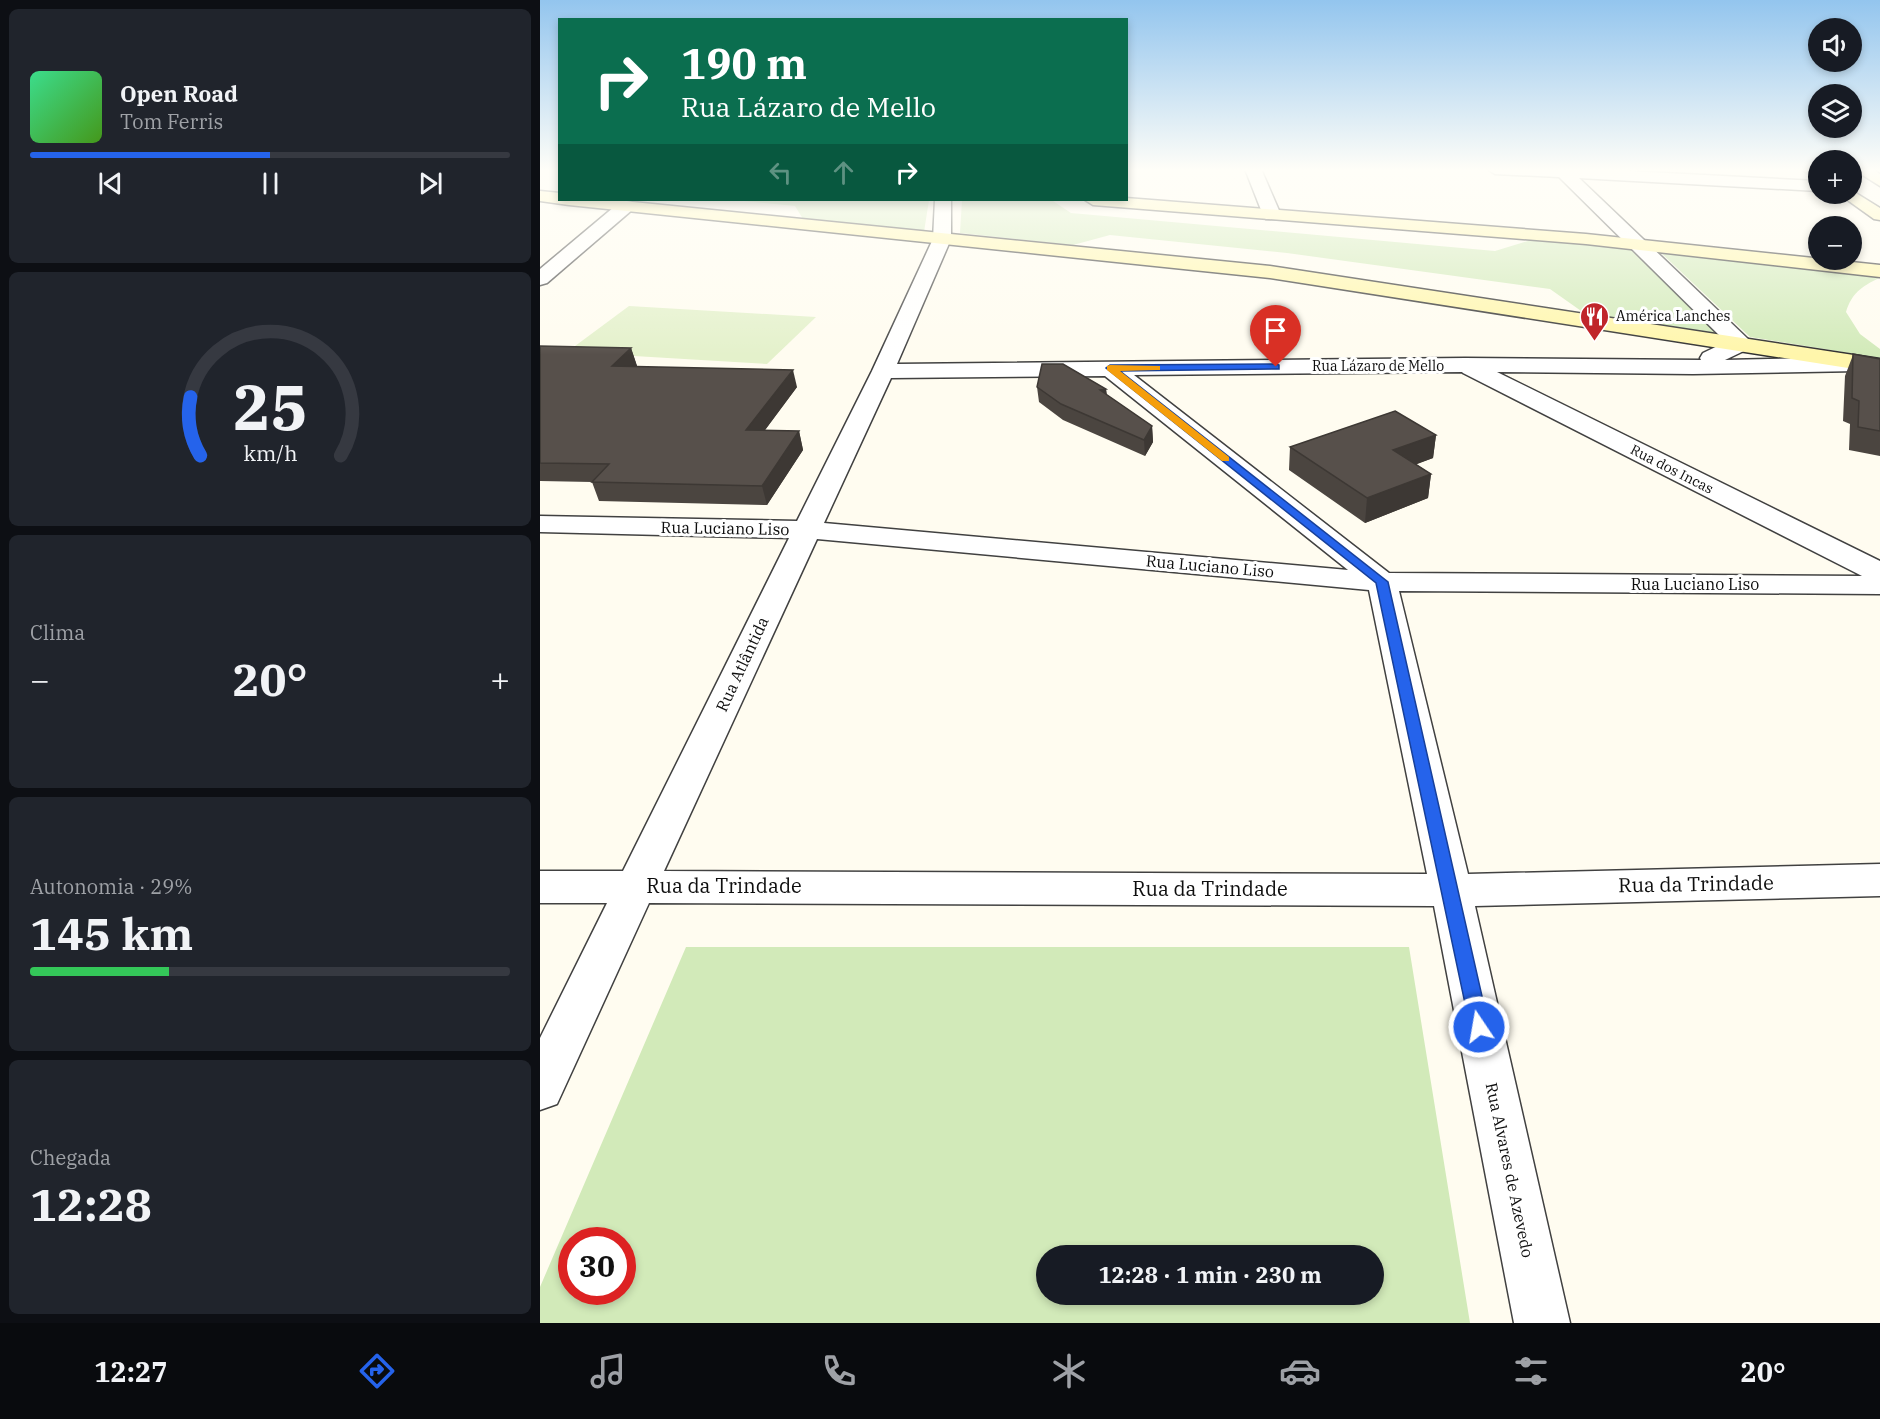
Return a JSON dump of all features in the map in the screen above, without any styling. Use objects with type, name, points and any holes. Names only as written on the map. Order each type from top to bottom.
[{"type":"main road","points":[[863,231],[1270,272],[1869,365]]},
{"type":"main road","points":[[1484,231],[1748,253],[1880,271]]},
{"type":"street","points":[[540,279],[597,231]]},
{"type":"street","points":[[942,231],[942,239]]},
{"type":"street","points":[[1623,231],[1740,344]]},
{"type":"street","name":"Rua Atlântida","points":[[540,1088],[883,371],[942,239]]},
{"type":"street","name":"Rua Lázaro de Mello","points":[[1693,367],[1740,344]]},
{"type":"street","name":"Rua Lázaro de Mello","points":[[883,371],[1465,365],[1693,367],[1869,365]]},
{"type":"street","name":"Rua dos Incas","points":[[1465,365],[1880,573]]},
{"type":"street","points":[[1110,368],[1382,582]]},
{"type":"street","name":"Rua Luciano Liso","points":[[540,524],[806,530],[1382,582],[1880,585]]},
{"type":"street","name":"Rua Alvares de Azevedo","points":[[1382,582],[1451,890],[1542,1323]]},
{"type":"street","name":"Rua da Trindade","points":[[540,887],[1451,890],[1880,880]]},
{"type":"green space","points":[[960,231],[1269,231],[1495,251],[1531,240],[1629,248],[1716,333],[1584,313],[1550,289],[1287,253],[1110,235],[1073,245],[960,233]]},
{"type":"green space","points":[[1658,250],[1749,259],[1808,268],[1808,270],[1824,270],[1879,278],[1858,291],[1846,312],[1860,334],[1880,349],[1880,358],[1750,337]]},
{"type":"green space","points":[[629,306],[816,317],[767,364],[567,352]]},
{"type":"green space","points":[[686,947],[1409,947],[1470,1323],[540,1323],[540,1287],[558,1245],[558,1305],[636,1305],[636,1227],[566,1227]]},
{"type":"building","points":[[540,346],[631,348],[612,366],[793,370],[746,430],[799,431],[762,486],[592,482],[609,464],[540,463]]},
{"type":"building","points":[[1853,354],[1880,359],[1880,431],[1858,427],[1859,401],[1852,398]]},
{"type":"building","points":[[1042,364],[1063,364],[1106,389],[1100,390],[1152,426],[1144,440],[1061,404],[1037,387]]},
{"type":"building","points":[[1395,411],[1436,435],[1393,450],[1431,474],[1367,498],[1290,447]]},
{"type":"slow traffic","points":[[1157,368],[1110,368],[1226,459]]},
{"type":"place","name":"América Lanches","points":[[1595,342]]},
{"type":"route","points":[[1276,367],[1110,368],[1382,582],[1451,890],[1479,1027]]}]
